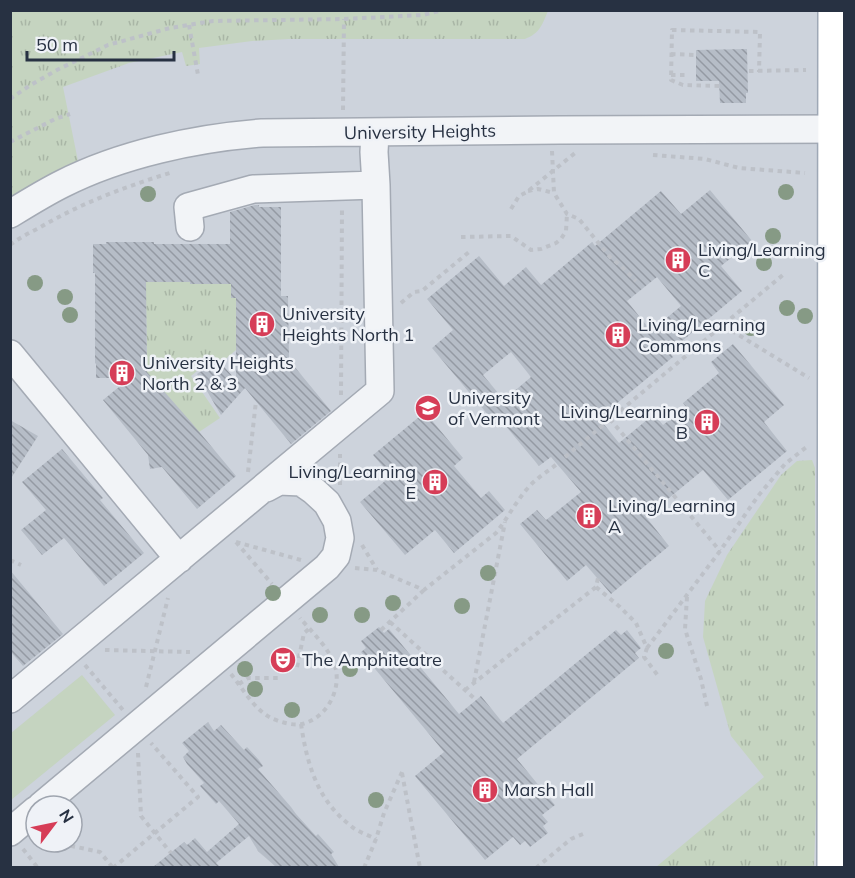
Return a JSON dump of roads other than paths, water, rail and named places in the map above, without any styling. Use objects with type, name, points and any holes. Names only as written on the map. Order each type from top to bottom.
[{"type":"main road","points":[[834,867],[840,129],[835,10]]},
{"type":"street","name":"University Heights","points":[[10,214],[64,183],[100,167],[180,145],[232,135],[840,129]]},
{"type":"street","points":[[10,699],[380,391],[375,133]]},
{"type":"street","points":[[190,227],[188,207],[253,189],[376,185]]},
{"type":"street","points":[[10,354],[179,559]]},
{"type":"street","points":[[55,794],[327,567],[336,556],[340,538],[337,521],[327,503],[314,491],[301,483],[279,481],[253,497]]},
{"type":"street","points":[[13,837],[24,824]]},
{"type":"place","name":"Living/Learning C","points":[[678,260]]},
{"type":"place","name":"University Heights North 1","points":[[262,324]]},
{"type":"place","name":"Living/Learning Commons","points":[[618,335]]},
{"type":"place","name":"University Heights North 2 & 3","points":[[122,373]]},
{"type":"place","name":"University of Vermont","points":[[428,408]]},
{"type":"place","name":"Living/Learning B","points":[[707,422]]},
{"type":"place","name":"Living/Learning E","points":[[435,482]]},
{"type":"place","name":"Living/Learning A","points":[[589,516]]},
{"type":"place","name":"The Amphiteatre","points":[[283,660]]},
{"type":"place","name":"Marsh Hall","points":[[485,790]]}]
